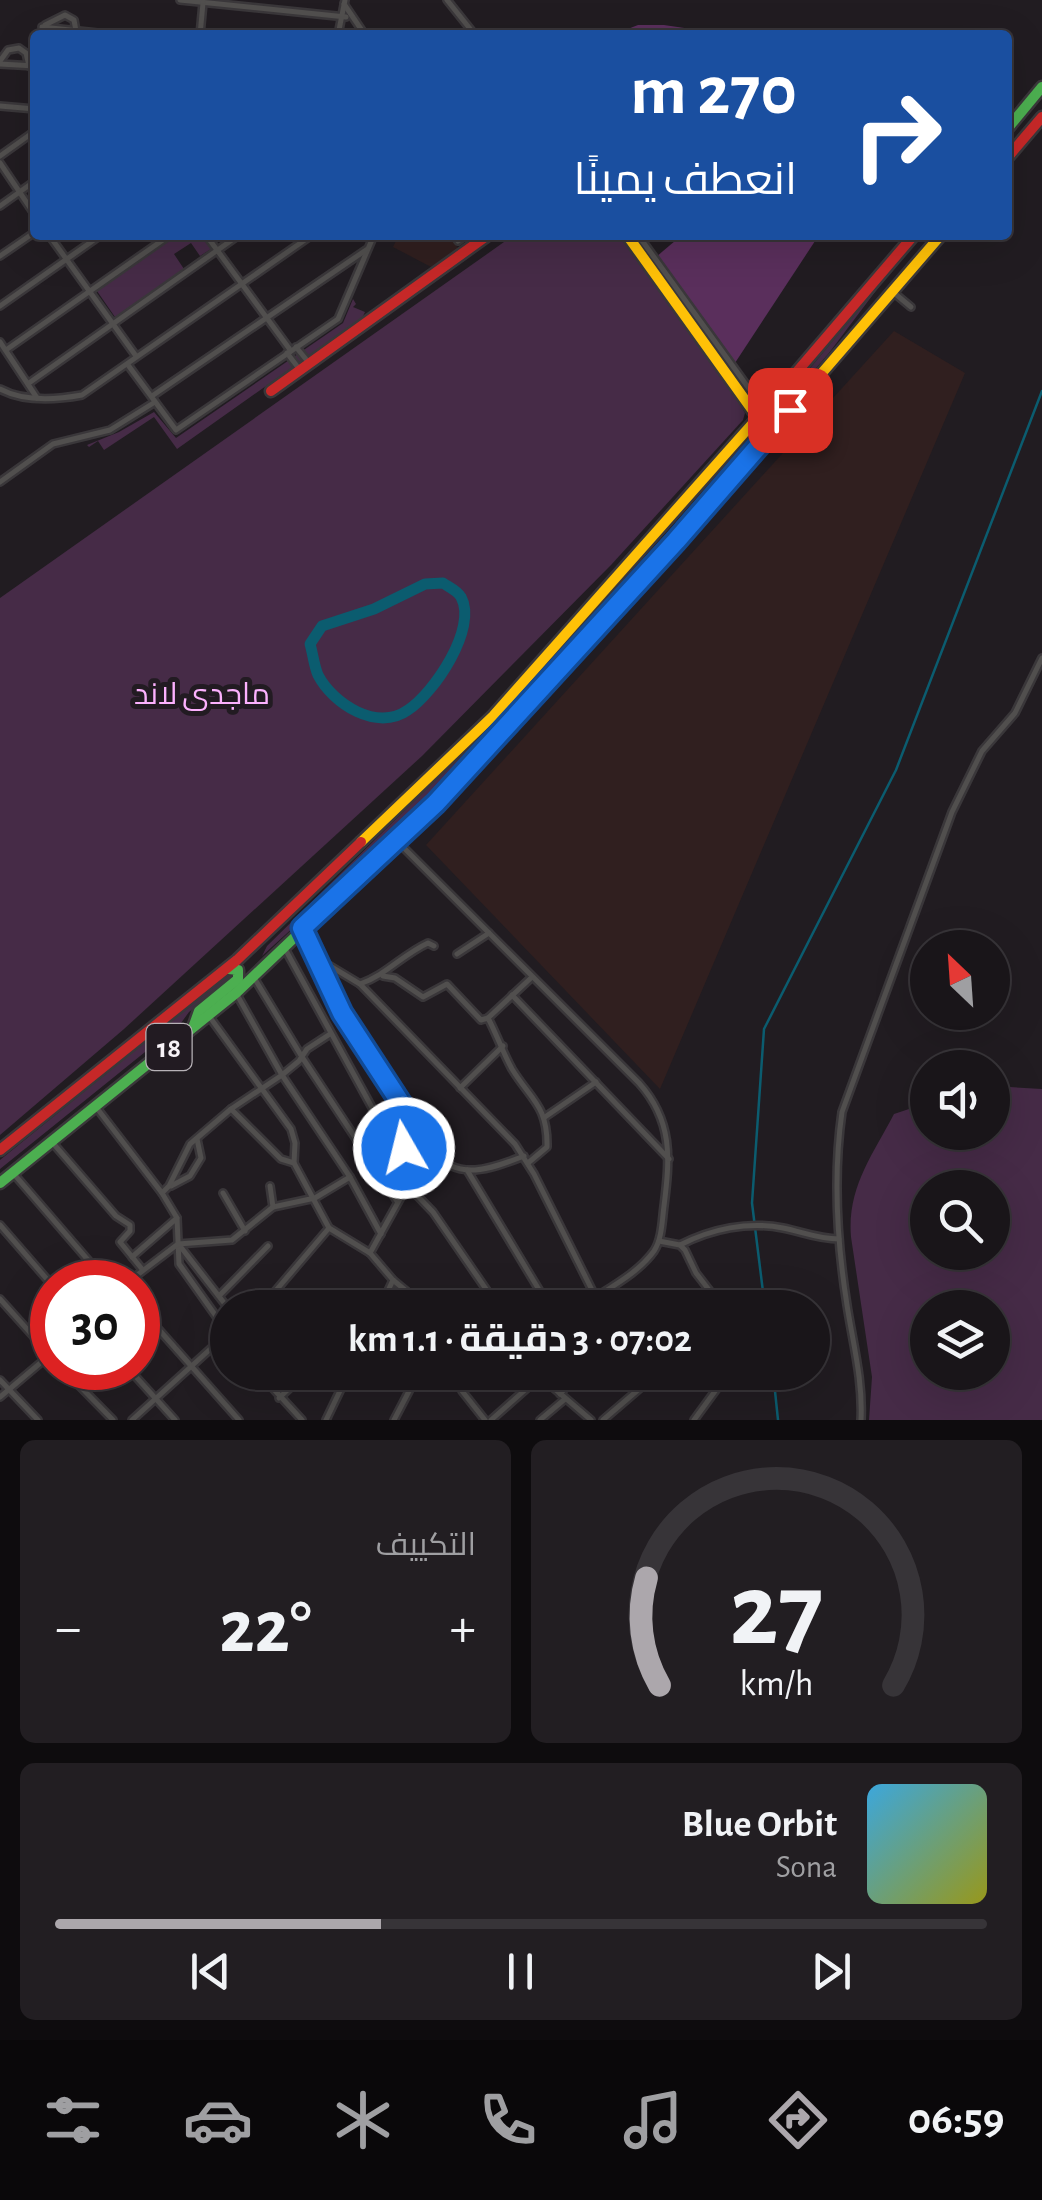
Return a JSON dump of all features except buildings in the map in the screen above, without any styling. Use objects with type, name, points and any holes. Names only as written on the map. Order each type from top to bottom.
[{"type":"main road","points":[[1012,123],[1042,88]]},
{"type":"main road","points":[[1012,152],[1042,117]]},
{"type":"main road","points":[[271,392],[481,240]]},
{"type":"main road","points":[[630,240],[761,414]]},
{"type":"main road","name":"18","points":[[0,1150],[255,944],[493,716],[662,528],[910,240]]},
{"type":"main road","name":"18","points":[[0,1183],[236,993],[436,803],[676,541],[937,240]]},
{"type":"main road","points":[[890,263],[906,277]]},
{"type":"main road","points":[[662,528],[676,541]]},
{"type":"main road","points":[[255,944],[258,959],[271,959]]},
{"type":"main road","points":[[194,1028],[199,1011],[239,975],[235,968],[222,972]]},
{"type":"street","points":[[180,0],[242,3],[355,20]]},
{"type":"street","points":[[447,0],[471,30]]},
{"type":"street","points":[[201,30],[204,2]]},
{"type":"street","points":[[339,30],[344,2]]},
{"type":"street","points":[[344,2],[362,30]]},
{"type":"street","points":[[68,30],[42,27],[65,15],[74,20],[76,30]]},
{"type":"street","points":[[30,60],[19,48],[8,50],[0,63],[30,66]]},
{"type":"street","points":[[0,106],[30,109]]},
{"type":"street","points":[[30,135],[0,159],[30,208]]},
{"type":"street","points":[[0,206],[30,184]]},
{"type":"street","points":[[0,256],[30,235]]},
{"type":"street","points":[[53,240],[136,356]]},
{"type":"street","points":[[0,306],[94,240]]},
{"type":"street","points":[[6,350],[163,240]]},
{"type":"street","points":[[210,240],[304,367]]},
{"type":"street","points":[[29,382],[232,240]]},
{"type":"street","points":[[0,389],[37,398],[82,395],[305,240]]},
{"type":"street","points":[[128,365],[176,430],[338,318],[372,240]]},
{"type":"street","points":[[641,240],[761,414]]},
{"type":"street","points":[[0,482],[53,444],[110,430],[368,248]]},
{"type":"street","points":[[893,292],[911,306]]},
{"type":"street","points":[[0,342],[37,398]]},
{"type":"street","points":[[861,1420],[860,1376],[839,1239],[839,1136],[852,1080],[952,812],[982,750],[1015,713],[1042,658]]},
{"type":"street","points":[[396,840],[648,1093],[664,1122],[669,1160],[659,1241],[646,1260],[604,1290]]},
{"type":"street","points":[[302,928],[342,1013],[432,1150],[450,1164],[482,1172],[526,1160],[547,1147],[545,1117],[514,1072],[488,1018]]},
{"type":"street","points":[[456,954],[489,933]]},
{"type":"street","points":[[360,984],[383,976],[404,955],[428,943],[434,946]]},
{"type":"street","points":[[284,947],[392,1144],[404,1148]]},
{"type":"street","points":[[320,960],[360,984],[526,1160],[592,1290]]},
{"type":"street","points":[[253,976],[397,1201]]},
{"type":"street","points":[[383,976],[395,978],[422,997],[447,984],[481,1020],[488,1018],[532,976]]},
{"type":"street","points":[[236,993],[381,1234]]},
{"type":"street","points":[[512,995],[669,1160]]},
{"type":"street","points":[[209,1016],[291,1129],[294,1163],[329,1228],[370,1252],[405,1290]]},
{"type":"street","points":[[162,1193],[190,1144],[330,1034]]},
{"type":"street","points":[[460,1088],[503,1046]]},
{"type":"street","points":[[545,1117],[596,1082]]},
{"type":"street","points":[[370,1252],[407,1186],[410,1165],[404,1148],[402,1105]]},
{"type":"street","points":[[96,1107],[177,1218],[179,1264],[210,1308]]},
{"type":"street","points":[[231,1109],[282,1160],[294,1163]]},
{"type":"street","points":[[169,1186],[190,1176],[200,1158],[197,1139]]},
{"type":"street","points":[[52,1142],[116,1216],[130,1225],[130,1232],[120,1242],[134,1260]]},
{"type":"street","points":[[410,1165],[432,1150]]},
{"type":"street","points":[[467,1170],[539,1290]]},
{"type":"street","points":[[12,1173],[88,1260]]},
{"type":"street","points":[[155,1260],[178,1244],[225,1242],[245,1231],[262,1212],[315,1198],[350,1177]]},
{"type":"street","points":[[270,1186],[273,1207]]},
{"type":"street","points":[[407,1186],[432,1212],[486,1290]]},
{"type":"street","points":[[223,1193],[245,1231]]},
{"type":"street","points":[[132,1257],[177,1218]]},
{"type":"street","points":[[0,1225],[30,1260]]},
{"type":"street","points":[[659,1241],[680,1245],[717,1228],[780,1227],[819,1239],[839,1239]]},
{"type":"street","points":[[275,1290],[329,1228]]},
{"type":"street","points":[[178,1244],[214,1290]]},
{"type":"street","points":[[680,1245],[709,1290]]},
{"type":"street","points":[[225,1290],[268,1246]]},
{"type":"street","points":[[388,1290],[393,1280]]},
{"type":"street","points":[[0,1299],[30,1331]]},
{"type":"street","points":[[160,1331],[239,1420]]},
{"type":"street","points":[[132,1420],[210,1350]]},
{"type":"street","points":[[0,1397],[30,1372]]},
{"type":"street","points":[[0,1380],[38,1420]]},
{"type":"street","points":[[84,1390],[113,1420]]},
{"type":"street","points":[[149,1390],[174,1420]]},
{"type":"street","points":[[273,1390],[302,1420]]},
{"type":"street","points":[[279,1398],[287,1390]]},
{"type":"street","points":[[326,1420],[340,1390]]},
{"type":"street","points":[[394,1420],[409,1390]]},
{"type":"street","points":[[462,1391],[488,1420],[521,1390]]},
{"type":"street","points":[[556,1390],[592,1420]]},
{"type":"street","points":[[540,1420],[567,1390]]},
{"type":"street","points":[[603,1420],[637,1390]]},
{"type":"street","points":[[694,1420],[716,1390]]},
{"type":"shaded area","points":[[638,25],[664,25],[698,30],[625,30]]},
{"type":"shaded area","points":[[396,240],[452,240],[458,248],[433,268],[393,247]]},
{"type":"shaded area","points":[[676,240],[816,240],[733,366],[656,257]]},
{"type":"shaded area","points":[[894,331],[965,373],[660,1089],[426,845]]},
{"type":"green space","points":[[170,240],[205,240],[211,249],[200,256],[191,243],[174,254],[184,269],[115,317],[97,291]]},
{"type":"green space","name":"ماجدی لاند","points":[[507,240],[624,240],[717,363],[745,413],[743,420],[611,565],[422,756],[124,1029],[0,1135],[0,598]]},
{"type":"green space","points":[[887,276],[829,353],[684,523],[682,521]]},
{"type":"green space","points":[[353,299],[353,307],[365,312],[362,318],[177,449],[154,417],[104,450],[98,441],[87,445],[154,412],[176,438],[343,323]]},
{"type":"green space","points":[[659,551],[567,658],[469,761],[262,956],[267,946],[520,697]]},
{"type":"green space","points":[[230,973],[231,977],[181,1023],[0,1169],[0,1160]]},
{"type":"green space","points":[[1010,1087],[1042,1089],[1042,1420],[869,1420],[872,1377],[851,1219],[863,1173],[894,1114],[910,1109],[910,1150],[1010,1150]]},
{"type":"waterway","points":[[763,1290],[752,1203],[764,1029],[896,770],[1042,391]]},
{"type":"waterway","points":[[443,583],[461,597],[464,625],[451,659],[430,690],[408,710],[383,718],[357,712],[334,696],[318,675],[310,644],[322,626],[374,609],[425,584],[443,583]]},
{"type":"waterway","points":[[775,1390],[778,1420]]},
{"type":"traffic: fast","points":[[1012,123],[1042,87]]},
{"type":"traffic: fast","points":[[0,1183],[236,993],[436,803],[548,681]]},
{"type":"traffic: fast","points":[[194,1025],[199,1011],[238,979],[238,970],[229,969]]},
{"type":"traffic: slow","points":[[631,240],[758,418]]},
{"type":"traffic: slow","points":[[548,681],[677,541],[937,240]]},
{"type":"traffic: slow","points":[[361,842],[493,716],[753,423]]},
{"type":"traffic: jam","points":[[1012,152],[1042,117]]},
{"type":"traffic: jam","points":[[271,391],[481,240]]},
{"type":"traffic: jam","points":[[753,423],[910,240]]},
{"type":"traffic: jam","points":[[0,1150],[237,960],[361,842]]},
{"type":"route","points":[[404,1148],[402,1105],[342,1013],[302,928],[436,803],[790,410]]}]
